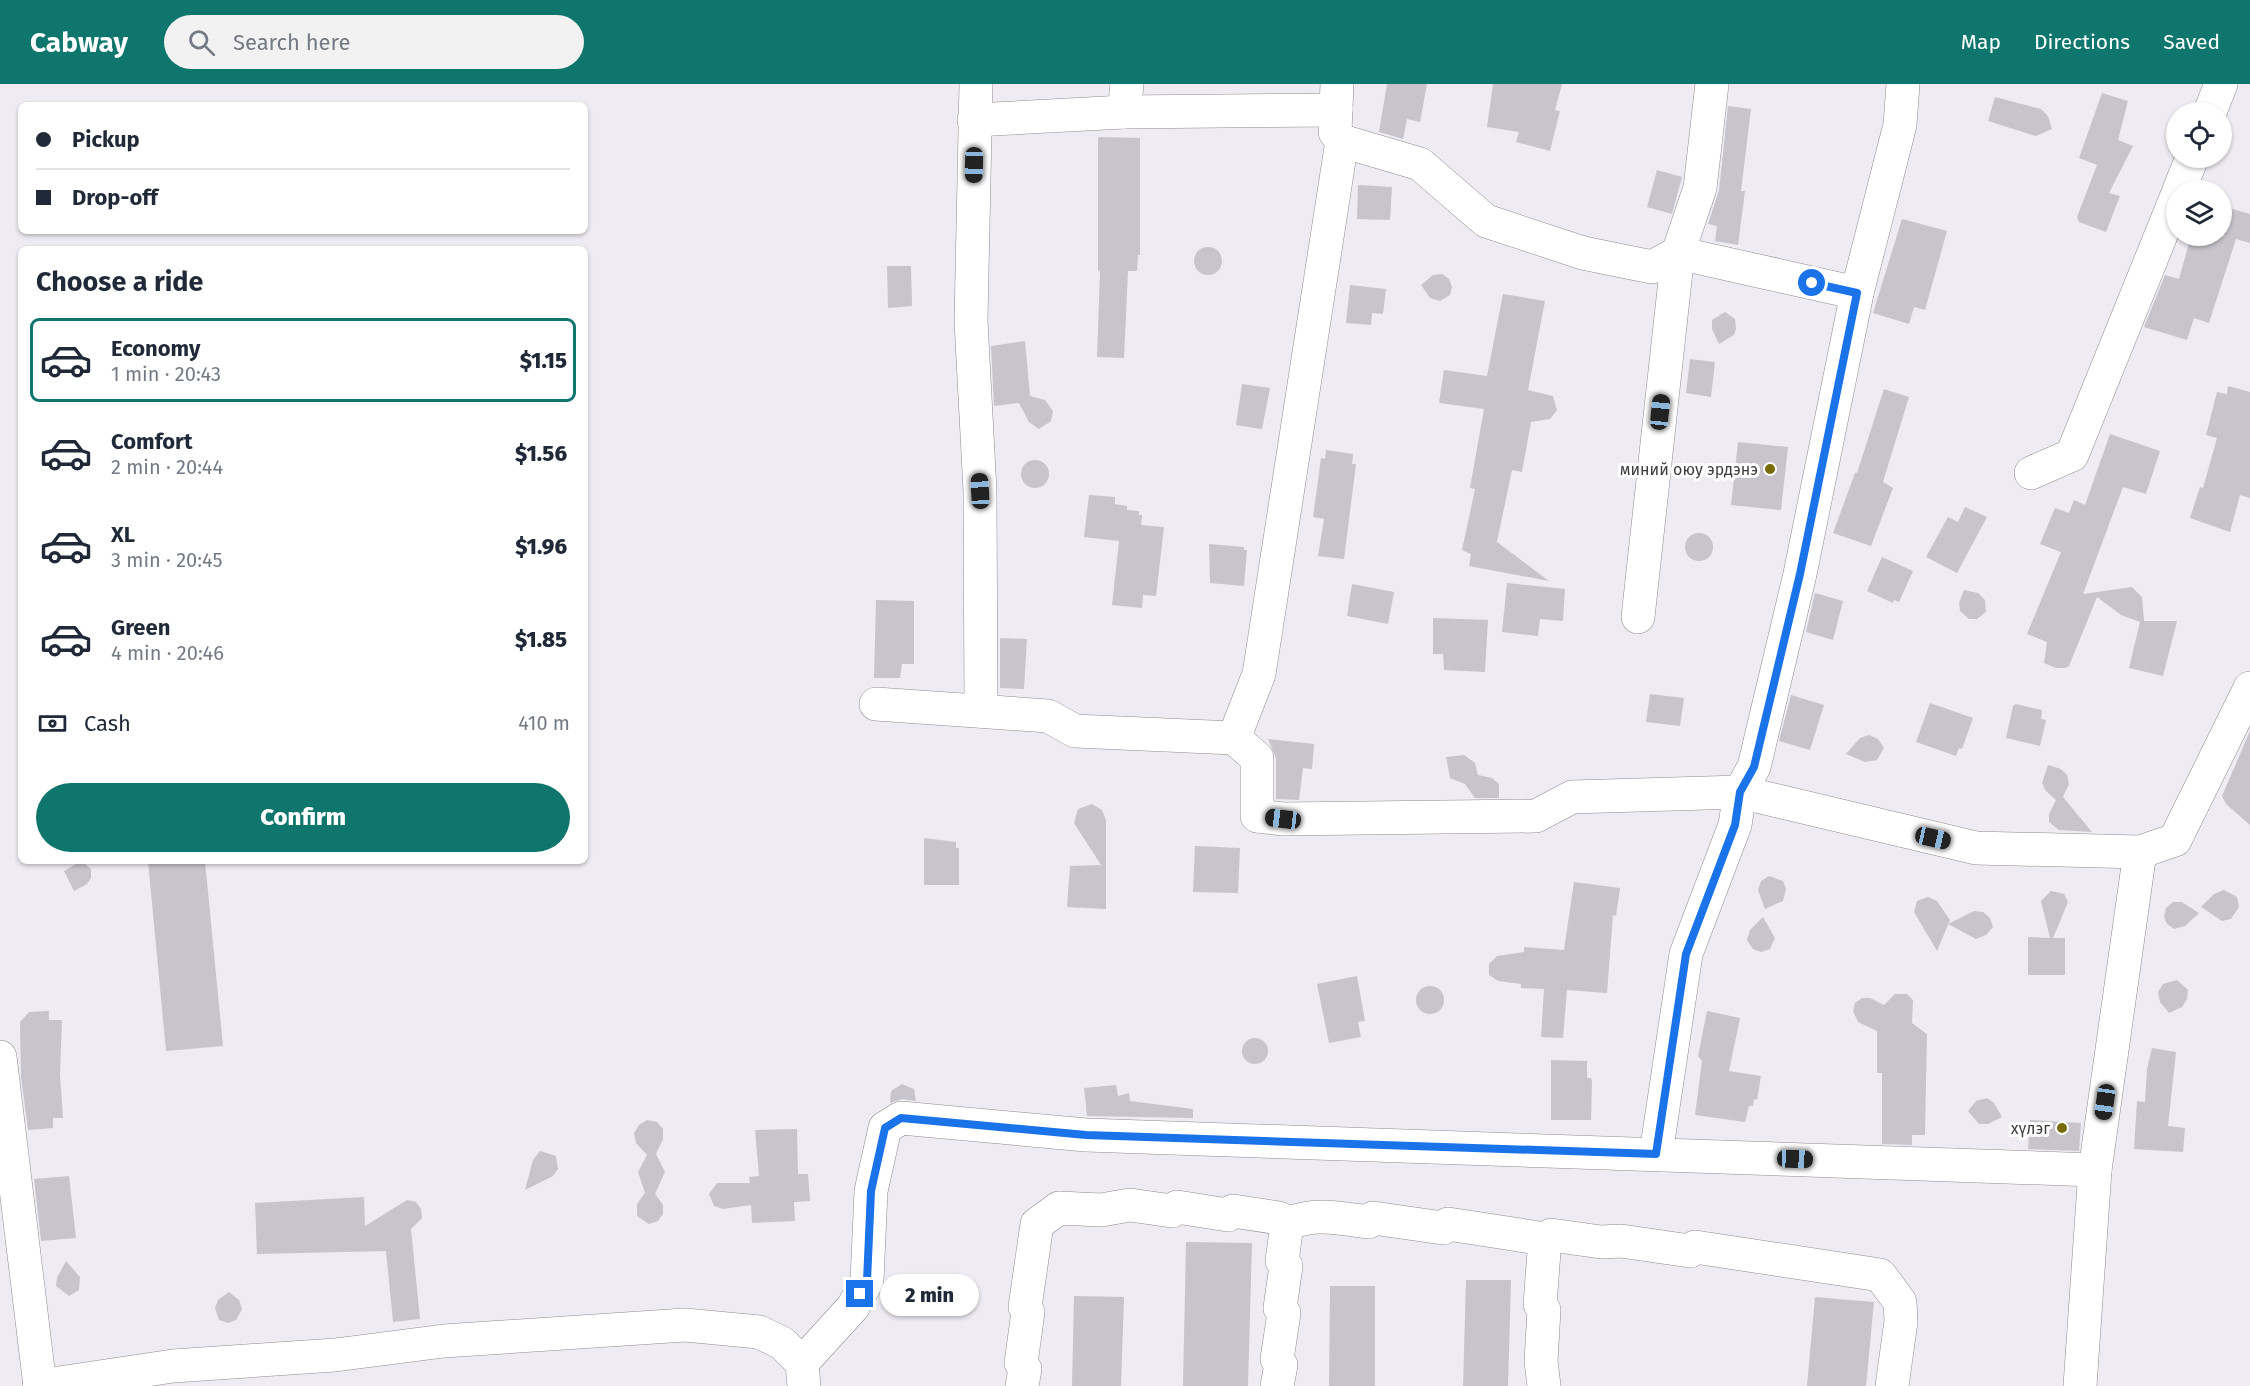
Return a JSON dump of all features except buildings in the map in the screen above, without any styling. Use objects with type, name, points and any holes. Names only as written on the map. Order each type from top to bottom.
[{"type":"street","points":[[976,84],[971,321],[980,491],[981,711]]},
{"type":"street","points":[[1638,617],[1678,254],[1700,188],[1712,84]]},
{"type":"street","points":[[1656,1154],[1686,954],[1735,825],[1740,792],[1754,767],[1800,574],[1857,293],[1900,125],[1903,84]]},
{"type":"street","points":[[2214,102],[2221,84]]},
{"type":"street","points":[[974,120],[1126,98],[1338,111],[1420,164],[1486,221],[1583,253],[1652,267],[1678,254],[1857,293]]},
{"type":"street","points":[[1234,738],[1259,674],[1338,111]]},
{"type":"street","points":[[2031,473],[2072,455],[2166,223]]},
{"type":"street","points":[[876,704],[1048,716],[1075,731],[1234,738],[1257,758],[1257,816],[1283,819],[1536,816],[1572,797],[1605,798],[1740,792],[1976,848],[2140,852],[2175,840],[2250,688]]},
{"type":"street","points":[[2080,1386],[2095,1170],[2140,852]]},
{"type":"street","points":[[0,1057],[39,1386],[174,1366],[335,1355],[444,1341],[685,1325],[759,1332],[782,1343],[803,1374],[853,1307],[867,1281],[871,1191],[885,1128],[901,1118],[1086,1135],[2095,1170]]},
{"type":"street","points":[[1022,1386],[1025,1369],[1021,1363],[1028,1312],[1025,1307],[1037,1224],[1059,1208],[1101,1210],[1130,1205],[1172,1211],[1177,1207],[1228,1215],[1233,1211],[1279,1218],[1287,1224]]},
{"type":"street","points":[[1287,1224],[1303,1217],[1331,1216],[1368,1222],[1373,1218],[1443,1228],[1448,1224],[1545,1239],[1551,1235],[1601,1242],[1621,1241],[1690,1251],[1695,1247],[1880,1275],[1900,1302],[1901,1321],[1892,1386]]},
{"type":"street","points":[[1278,1386],[1281,1365],[1277,1359],[1284,1313],[1280,1308],[1286,1266],[1282,1261],[1287,1224]]},
{"type":"street","points":[[1544,1386],[1541,1361],[1544,1310],[1540,1304],[1545,1239]]},
{"type":"place","name":"миний оюу эрдэнэ","points":[[1770,469]]},
{"type":"place","name":"хүлэг","points":[[2062,1128]]},
{"type":"route","points":[[860,1294],[867,1281],[871,1191],[885,1128],[901,1118],[1086,1135],[1656,1154],[1686,954],[1735,825],[1740,792],[1754,767],[1800,574],[1857,293],[1812,283]]}]
